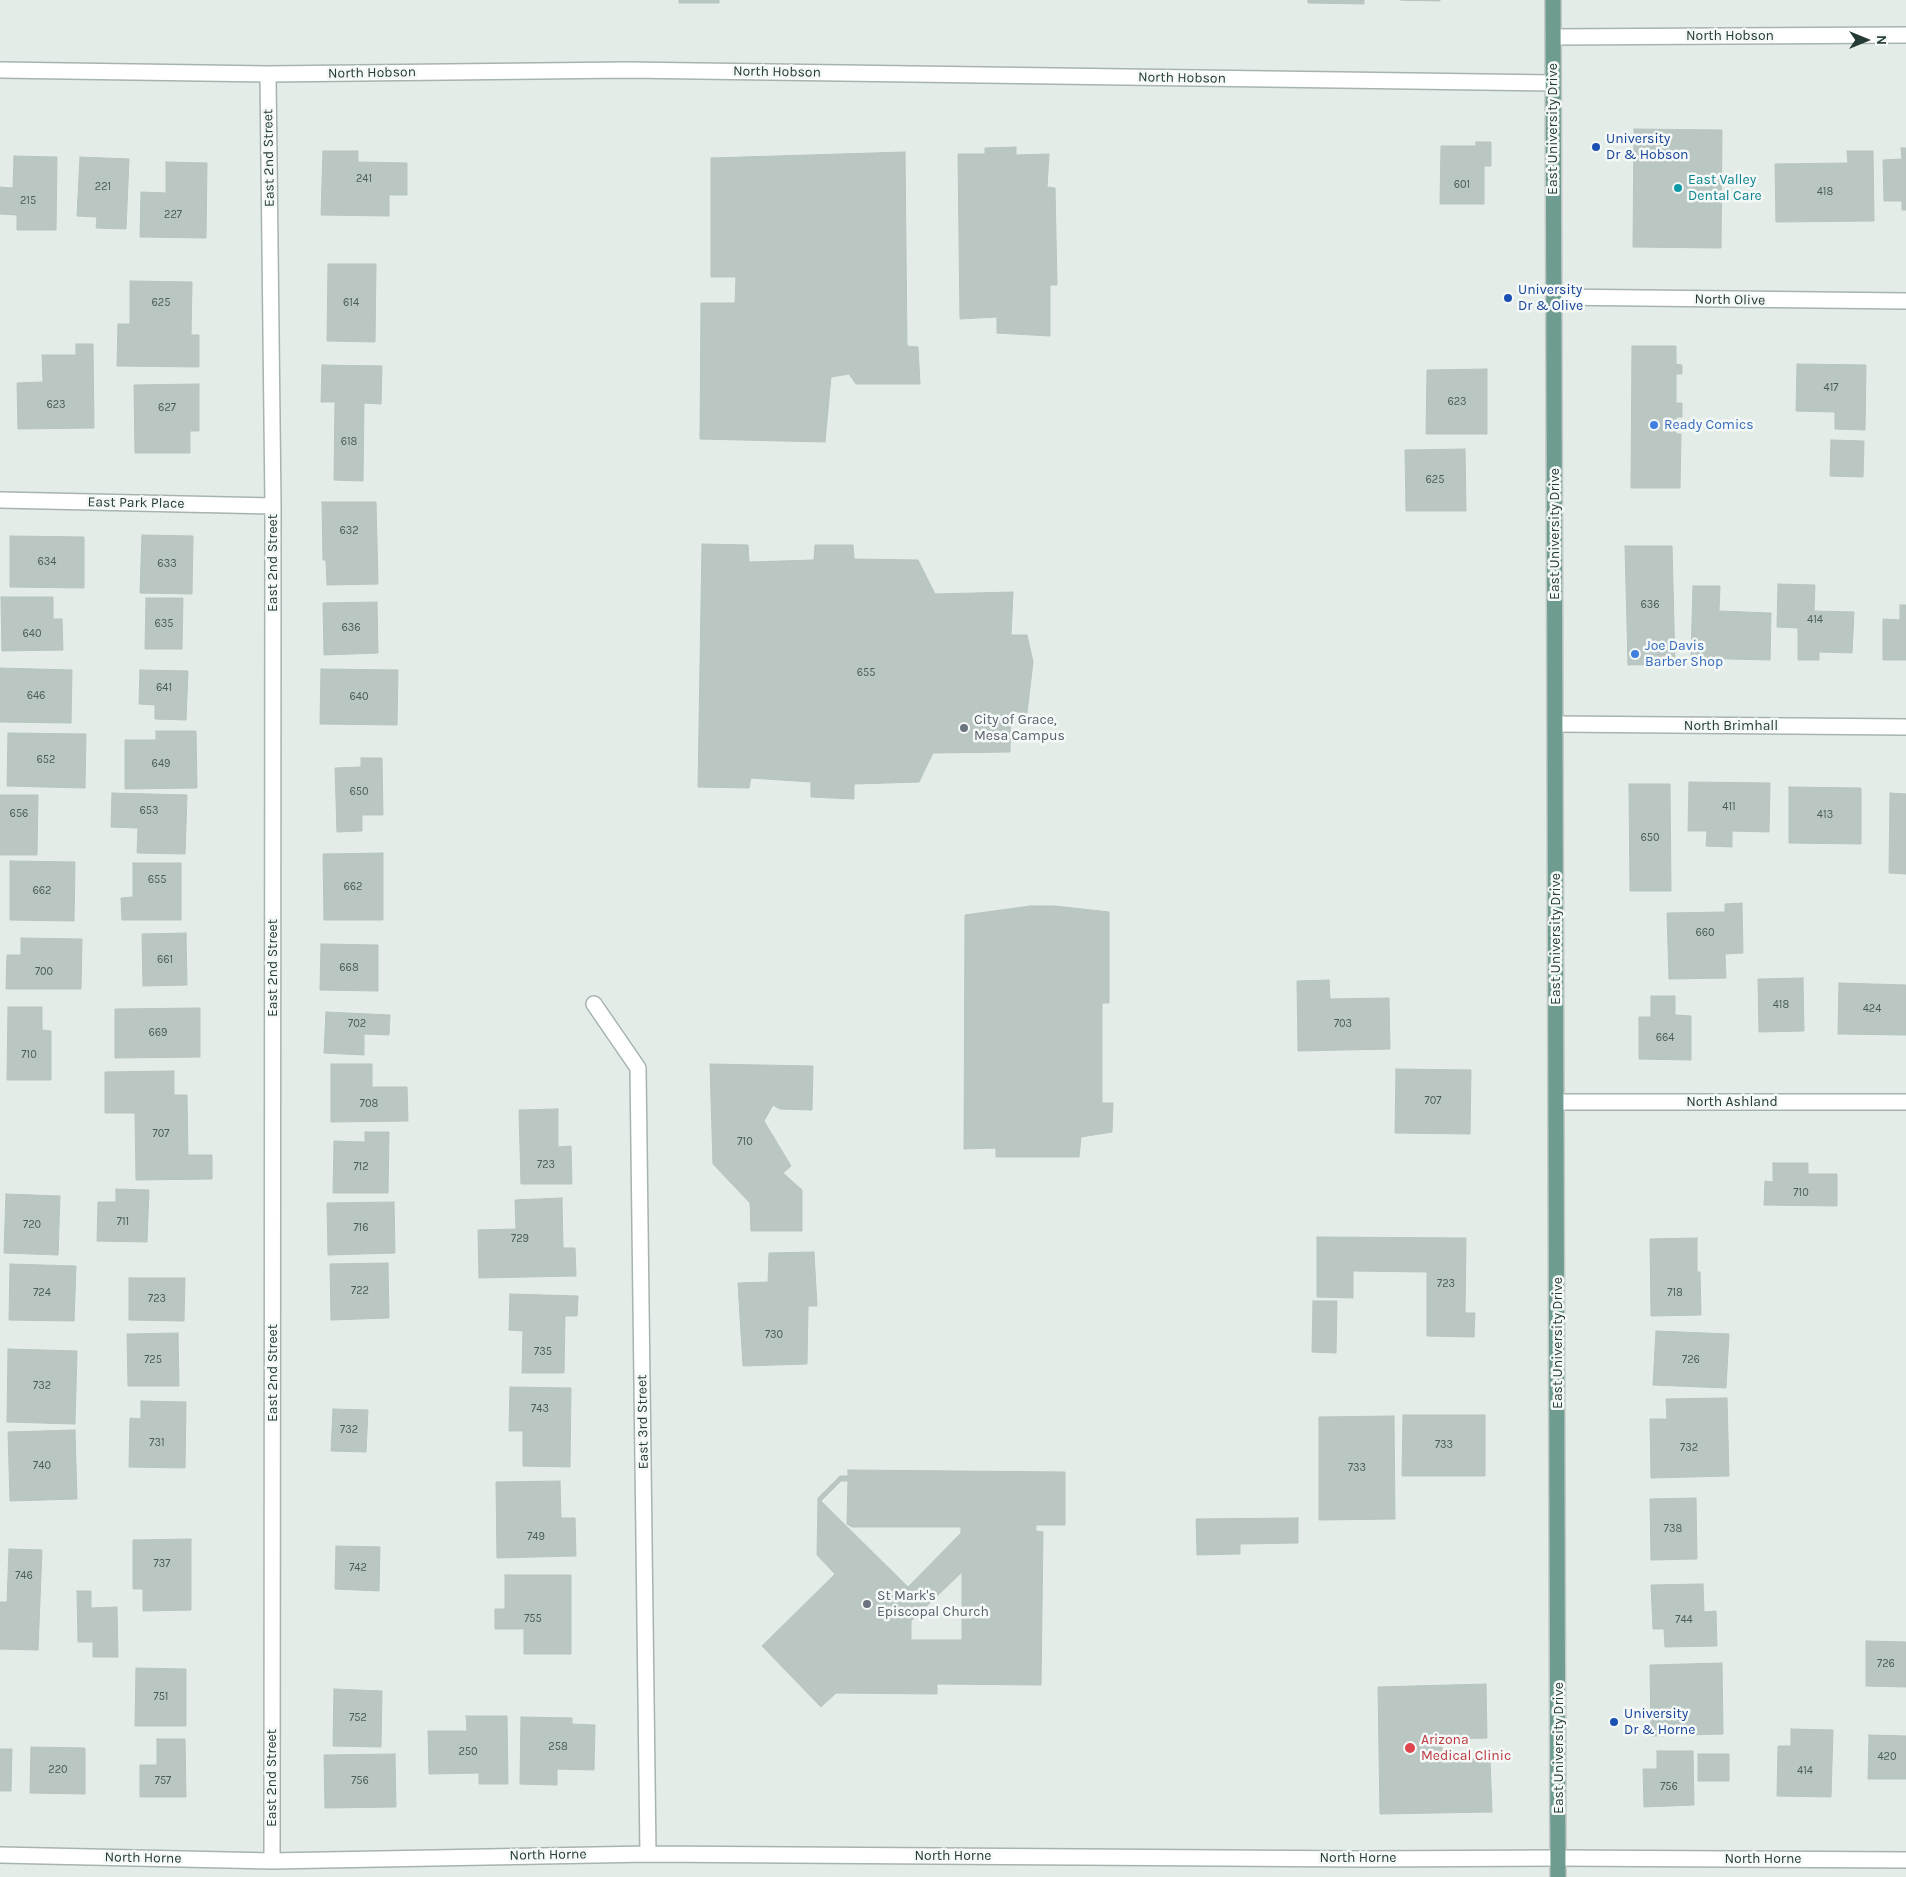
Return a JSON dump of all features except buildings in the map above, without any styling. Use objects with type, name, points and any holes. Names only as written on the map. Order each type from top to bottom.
[{"type":"main road","name":"East University Drive","points":[[1553,0],[1558,1877]]},
{"type":"street","name":"North Hobson","points":[[1553,37],[1906,35]]},
{"type":"street","name":"North Hobson","points":[[0,70],[268,74],[627,70],[1553,83]]},
{"type":"street","name":"East 2nd Street","points":[[268,74],[273,506],[272,1861]]},
{"type":"street","name":"North Olive","points":[[1554,298],[1906,301]]},
{"type":"street","name":"East Park Place","points":[[0,500],[273,506]]},
{"type":"street","name":"North Brimhall","points":[[1556,724],[1906,727]]},
{"type":"street","name":"East 3rd Street","points":[[594,1004],[638,1068],[648,1854]]},
{"type":"street","name":"North Ashland","points":[[1557,1102],[1906,1102]]},
{"type":"street","name":"North Horne","points":[[0,1855],[272,1861],[648,1854],[1365,1859],[1906,1860]]},
{"type":"place","name":"University Dr & Hobson","points":[[1596,147]]},
{"type":"place","name":"East Valley Dental Care","points":[[1678,188]]},
{"type":"place","name":"University Dr & Olive","points":[[1508,298]]},
{"type":"place","name":"Ready Comics","points":[[1654,425]]},
{"type":"place","name":"Joe Davis Barber Shop","points":[[1635,654]]},
{"type":"place","name":"City of Grace, Mesa Campus","points":[[964,728]]},
{"type":"place","name":"St Mark's Episcopal Church","points":[[867,1604]]},
{"type":"place","name":"University Dr & Horne","points":[[1614,1722]]},
{"type":"place","name":"Arizona Medical Clinic","points":[[1410,1748]]}]
